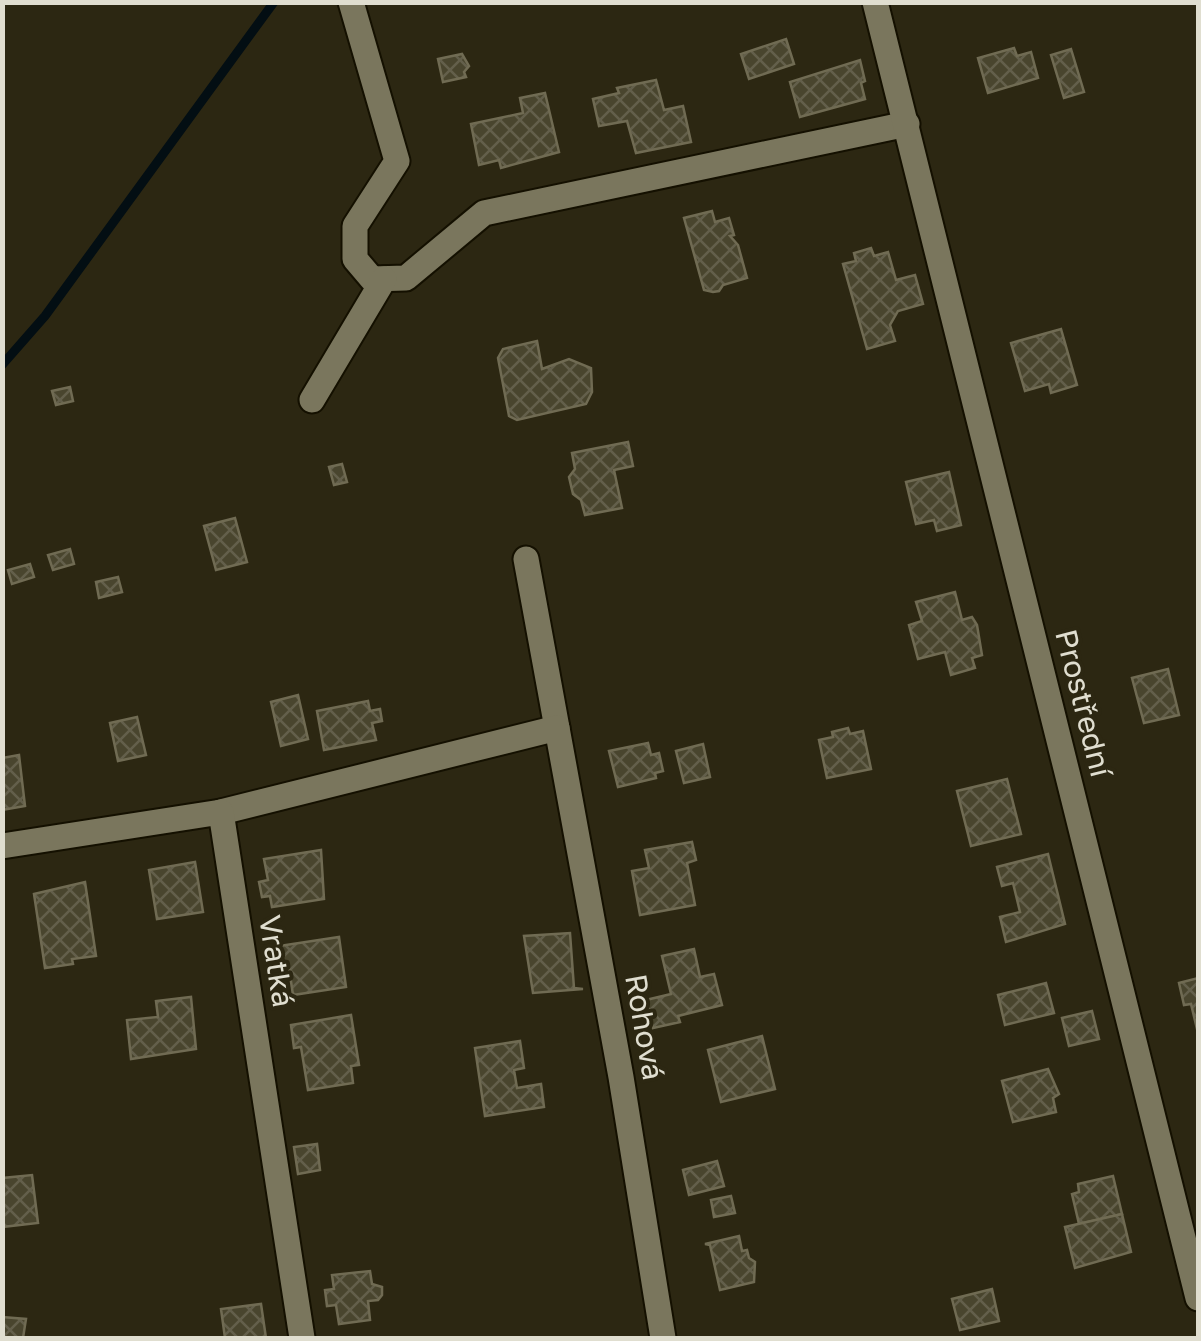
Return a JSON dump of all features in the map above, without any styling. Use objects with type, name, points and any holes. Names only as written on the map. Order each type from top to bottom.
[{"type":"street","points":[[350,2],[397,162],[355,226],[356,258],[372,279],[406,278],[484,212],[907,124]]},
{"type":"street","name":"Prostřední","points":[[875,2],[1198,1298]]},
{"type":"street","points":[[312,400],[384,279]]},
{"type":"street","name":"Rohová","points":[[526,559],[621,1077],[663,1338]]},
{"type":"street","points":[[2,846],[221,812],[557,728]]},
{"type":"street","name":"Vratká","points":[[221,812],[302,1338]]},
{"type":"building","points":[[786,39],[794,64],[749,79],[741,54]]},
{"type":"building","points":[[1014,48],[1017,56],[1031,52],[1038,78],[988,93],[978,58]]},
{"type":"building","points":[[1071,49],[1084,92],[1064,98],[1051,55]]},
{"type":"building","points":[[462,54],[469,66],[464,72],[466,77],[443,82],[438,59]]},
{"type":"building","points":[[860,60],[865,99],[800,117],[790,82]]},
{"type":"building","points":[[656,80],[664,110],[683,106],[691,142],[636,153],[627,121],[599,126],[593,99],[619,93],[617,88]]},
{"type":"building","points":[[545,93],[559,152],[501,168],[499,160],[479,165],[471,124],[523,113],[520,98]]},
{"type":"building","points":[[712,211],[715,222],[729,218],[734,235],[730,236],[738,245],[747,278],[713,292],[704,290],[684,218]]},
{"type":"building","points":[[871,248],[874,256],[888,252],[896,280],[915,275],[923,304],[898,311],[890,325],[895,341],[867,349],[843,264],[856,261],[854,253]]},
{"type":"building","points":[[1061,329],[1077,385],[1051,393],[1049,384],[1025,391],[1011,343]]},
{"type":"building","points":[[537,341],[542,369],[569,359],[591,368],[592,392],[586,404],[517,420],[509,416],[498,358],[503,349]]},
{"type":"building","points":[[70,387],[73,401],[56,405],[52,391]]},
{"type":"building","points":[[628,442],[633,466],[614,470],[622,508],[585,515],[569,477],[575,469],[572,453]]},
{"type":"building","points":[[342,464],[347,482],[334,485],[329,467]]},
{"type":"building","points":[[949,472],[961,525],[937,531],[934,520],[916,524],[906,482]]},
{"type":"building","points":[[235,518],[247,562],[216,570],[204,526]]},
{"type":"building","points":[[70,549],[74,564],[53,570],[48,555]]},
{"type":"building","points":[[30,564],[34,577],[12,584],[8,570]]},
{"type":"building","points":[[118,577],[122,592],[99,598],[96,582]]},
{"type":"building","points":[[955,592],[962,620],[972,617],[977,625],[982,655],[972,658],[975,668],[951,675],[945,652],[918,659],[909,625],[922,621],[916,602]]},
{"type":"building","points":[[1168,669],[1179,715],[1144,723],[1132,678]]},
{"type":"building","points":[[298,695],[308,739],[281,746],[271,702]]},
{"type":"building","points":[[368,701],[370,711],[380,709],[382,721],[372,723],[376,740],[324,750],[317,711]]},
{"type":"building","points":[[137,717],[146,755],[118,761],[110,723]]},
{"type":"building","points":[[848,728],[850,734],[863,731],[871,769],[827,778],[819,740]]},
{"type":"building","points":[[648,743],[651,755],[659,753],[663,771],[655,773],[656,778],[618,787],[609,751]]},
{"type":"building","points":[[703,744],[710,777],[684,783],[676,751]]},
{"type":"building","points":[[19,755],[25,806],[2,810],[2,758]]},
{"type":"building","points":[[1007,779],[1021,834],[971,846],[957,791]]},
{"type":"building","points":[[692,842],[696,860],[687,863],[695,905],[640,915],[632,871],[649,868],[645,850]]},
{"type":"building","points":[[321,850],[324,899],[272,907],[270,896],[262,897],[259,882],[268,880],[264,859]]},
{"type":"building","points":[[1048,854],[1065,924],[1006,942],[1000,917],[1020,912],[1013,883],[1002,886],[997,867]]},
{"type":"building","points":[[195,862],[203,912],[157,919],[149,870]]},
{"type":"building","points":[[85,882],[96,956],[45,968],[34,894]]},
{"type":"building","points":[[570,933],[574,988],[583,989],[533,993],[524,936]]},
{"type":"building","points":[[339,937],[346,987],[293,995],[289,968],[282,969],[279,946]]},
{"type":"building","points":[[694,949],[700,977],[714,974],[722,1005],[678,1016],[680,1022],[653,1028],[646,1000],[671,994],[662,956]]},
{"type":"building","points":[[1198,978],[1197,1029],[1191,1004],[1184,1005],[1179,983]]},
{"type":"building","points":[[1046,983],[1054,1013],[1005,1025],[998,995]]},
{"type":"building","points":[[191,997],[196,1049],[131,1059],[127,1020],[158,1017],[156,1001]]},
{"type":"building","points":[[1092,1011],[1099,1039],[1069,1046],[1062,1018]]},
{"type":"building","points":[[351,1015],[359,1065],[351,1066],[353,1083],[308,1090],[301,1047],[294,1048],[291,1025]]},
{"type":"building","points":[[762,1036],[775,1089],[721,1102],[708,1050]]},
{"type":"building","points":[[520,1041],[524,1068],[514,1070],[517,1088],[541,1084],[544,1107],[485,1116],[475,1048]]},
{"type":"building","points":[[1048,1069],[1059,1094],[1053,1098],[1056,1112],[1013,1122],[1002,1081]]},
{"type":"building","points":[[317,1144],[320,1170],[298,1174],[294,1147]]},
{"type":"building","points":[[717,1161],[724,1186],[689,1195],[683,1170]]},
{"type":"building","points":[[32,1175],[38,1223],[2,1227],[3,1178]]},
{"type":"building","points":[[1113,1176],[1122,1214],[1079,1224],[1072,1194],[1079,1192],[1078,1184]]},
{"type":"building","points":[[731,1196],[735,1213],[714,1217],[711,1200]]},
{"type":"building","points":[[1122,1214],[1131,1252],[1075,1268],[1065,1227]]},
{"type":"building","points":[[739,1236],[742,1251],[747,1250],[755,1262],[754,1282],[720,1290],[710,1245],[705,1244]]},
{"type":"building","points":[[370,1271],[372,1284],[382,1287],[382,1295],[378,1300],[368,1301],[370,1320],[339,1324],[336,1305],[327,1306],[325,1290],[334,1289],[332,1275]]},
{"type":"building","points":[[992,1289],[999,1321],[960,1330],[952,1299]]},
{"type":"building","points":[[261,1304],[266,1338],[225,1338],[221,1309]]},
{"type":"building","points":[[2,1317],[26,1319],[23,1338],[2,1338]]},
{"type":"waterway","points":[[2,365],[45,316],[274,2]]}]
